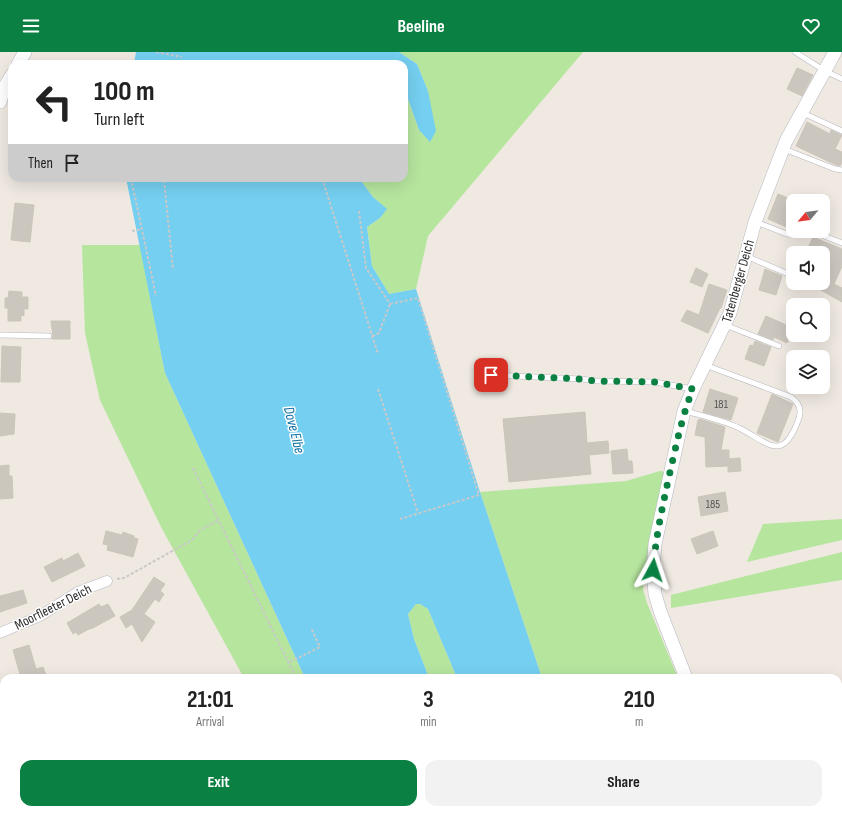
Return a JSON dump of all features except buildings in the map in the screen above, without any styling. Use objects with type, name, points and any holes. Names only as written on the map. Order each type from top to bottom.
[{"type":"street","name":"Tatenberger Deich","points":[[684,674],[660,611],[653,570],[657,536],[684,411],[693,389],[730,313],[755,222],[783,149],[835,52]]},
{"type":"street","points":[[0,102],[4,88],[8,82]]},
{"type":"street","name":"Moorfleeter Deich","points":[[0,633],[49,611],[78,592],[107,581]]},
{"type":"lane","points":[[795,52],[825,71],[842,79]]},
{"type":"lane","points":[[802,113],[842,131]]},
{"type":"lane","points":[[783,149],[835,169],[842,170]]},
{"type":"lane","points":[[755,222],[786,234],[797,235],[814,232],[842,243]]},
{"type":"lane","points":[[745,256],[786,273]]},
{"type":"lane","points":[[725,325],[779,346]]},
{"type":"lane","points":[[0,336],[49,336]]},
{"type":"lane","points":[[684,411],[739,428],[765,444],[778,446],[786,443],[790,439],[800,416],[800,408],[797,402],[791,397],[705,365]]},
{"type":"lane","points":[[491,375],[596,381],[655,382],[693,389]]},
{"type":"path","points":[[156,52],[182,57]]},
{"type":"path","points":[[132,182],[156,296]]},
{"type":"path","points":[[164,182],[173,270]]},
{"type":"path","points":[[323,182],[378,354]]},
{"type":"path","points":[[359,211],[366,268],[390,304]]},
{"type":"path","points":[[132,231],[142,229]]},
{"type":"path","points":[[390,304],[418,298],[479,495],[400,519]]},
{"type":"path","points":[[372,336],[379,333],[390,304]]},
{"type":"path","points":[[378,389],[418,513]]},
{"type":"path","points":[[193,468],[294,674]]},
{"type":"path","points":[[124,578],[192,540],[200,530],[219,520]]},
{"type":"path","points":[[289,662],[320,647],[311,628]]},
{"type":"green space","points":[[399,52],[583,52],[428,236],[416,289],[389,294],[372,266],[367,227],[380,218],[386,209],[373,197],[362,182],[408,182],[408,99],[419,130],[428,91],[417,64]]},
{"type":"green space","points":[[82,245],[140,245],[165,373],[303,674],[242,674],[161,527],[100,400],[85,333]]},
{"type":"green space","points":[[660,471],[665,472],[647,557],[643,589],[647,603],[676,674],[541,674],[480,492],[626,481]]},
{"type":"green space","points":[[842,519],[842,540],[747,562],[763,524]]},
{"type":"green space","points":[[842,552],[842,580],[671,608],[671,595]]},
{"type":"green space","points":[[416,604],[420,604],[428,609],[455,674],[427,674],[414,639],[408,614]]},
{"type":"water","points":[[136,52],[399,52],[417,64],[428,91],[436,131],[430,142],[419,130],[408,99],[408,60],[135,60]]},
{"type":"water","name":"Dove Elbe","points":[[127,182],[362,182],[373,197],[387,209],[380,218],[367,227],[372,266],[389,294],[416,289],[480,492],[541,674],[455,674],[428,609],[420,604],[416,604],[408,614],[414,639],[427,674],[303,674],[165,373]]},
{"type":"route","points":[[491,375],[596,381],[655,382],[693,389],[686,405],[663,506],[655,544],[653,570]]}]
